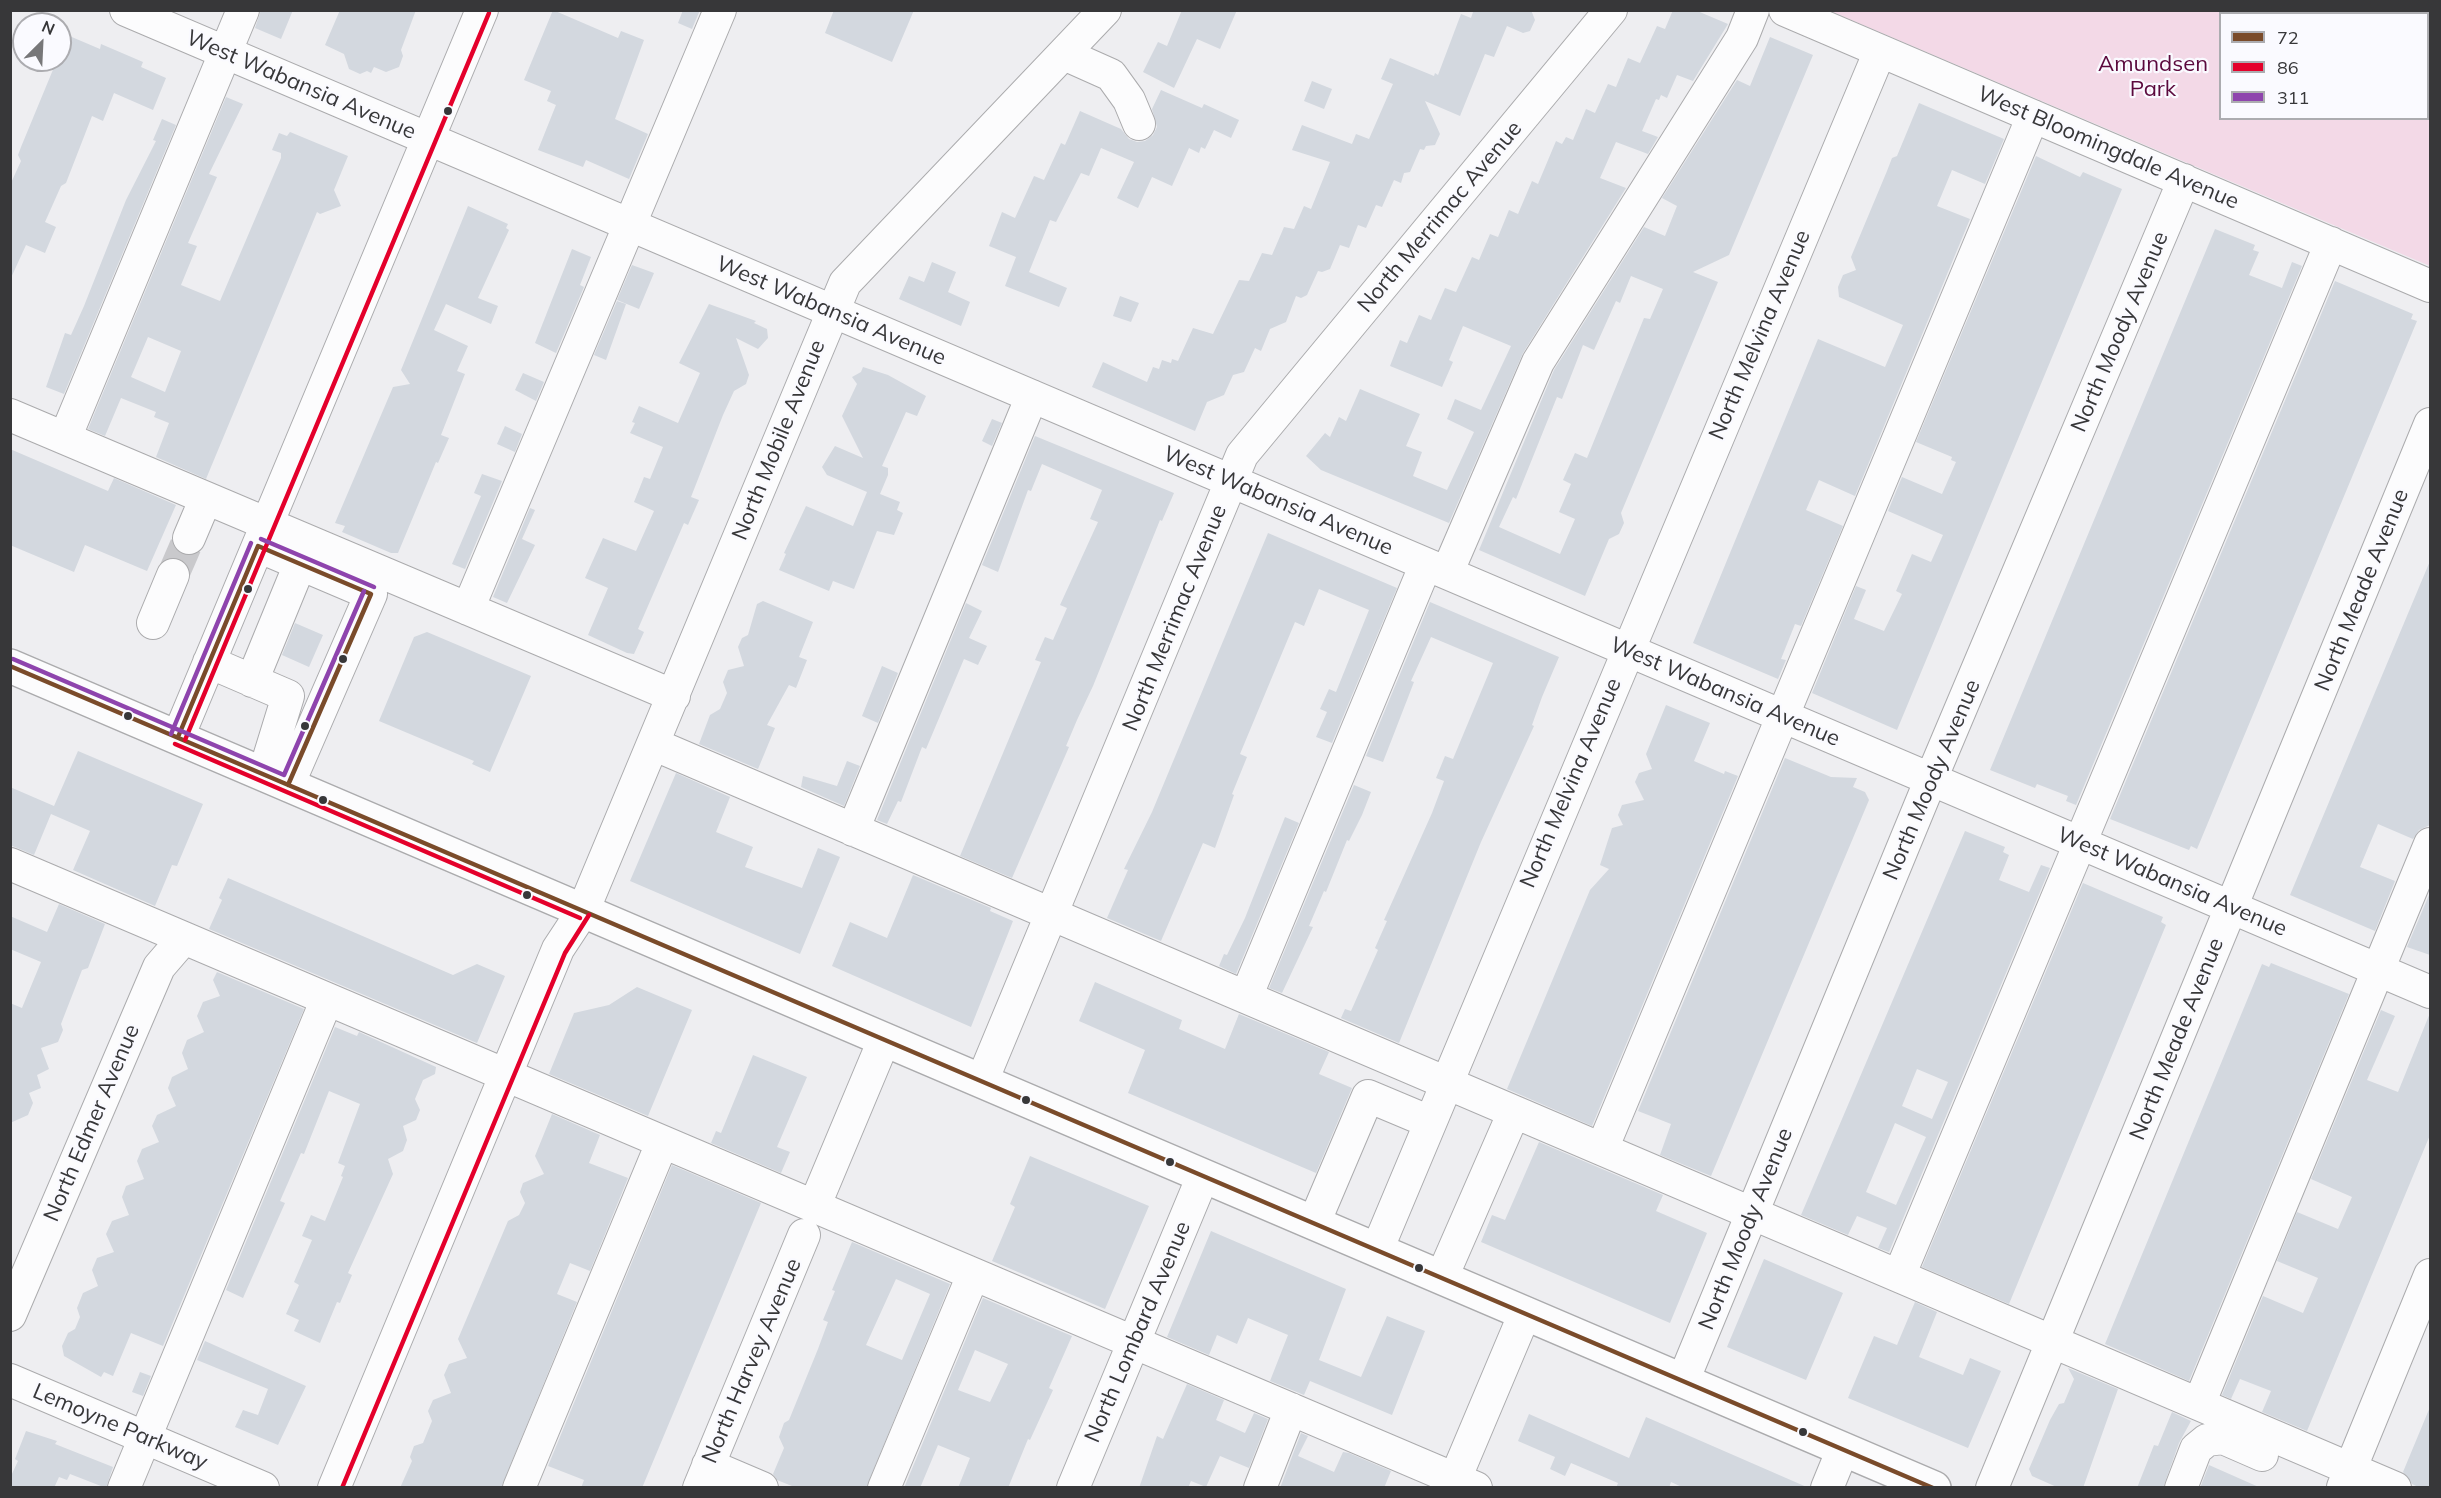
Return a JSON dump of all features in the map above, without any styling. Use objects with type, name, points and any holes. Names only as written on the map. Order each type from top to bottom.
[{"type":"main road","points":[[10,666],[1934,1488]]},
{"type":"street","name":"West Wabansia Avenue","points":[[126,10],[2430,992]]},
{"type":"street","points":[[65,438],[243,10]]},
{"type":"street","points":[[178,737],[482,10]]},
{"type":"street","points":[[468,609],[720,10]]},
{"type":"street","name":"North Mobile Avenue","points":[[334,1488],[558,949],[583,911],[845,283],[1106,10]]},
{"type":"street","name":"North Merrimac Avenue","points":[[982,1082],[1242,455],[1611,10]]},
{"type":"street","points":[[1246,997],[1436,569],[1538,362],[1742,38],[1753,10]]},
{"type":"street","name":"West Bloomingdale Avenue","points":[[1785,10],[2430,286]]},
{"type":"street","name":"North Melvina Avenue","points":[[1377,1250],[1880,51]]},
{"type":"street","points":[[1064,54],[1111,75],[1129,100],[1139,124]]},
{"type":"street","points":[[1602,1149],[2032,116]]},
{"type":"street","name":"North Moody Avenue","points":[[1683,1381],[1931,779],[2184,180]]},
{"type":"street","points":[[1899,1276],[2331,243]]},
{"type":"street","points":[[853,830],[1032,396]]},
{"type":"street","points":[[10,415],[206,498],[263,535],[300,564],[371,594],[276,779]]},
{"type":"street","name":"North Meade Avenue","points":[[1992,1488],[2430,424]]},
{"type":"street","points":[[189,538],[206,498]]},
{"type":"street","points":[[263,535],[468,609],[674,696]]},
{"type":"street","points":[[252,681],[300,564]]},
{"type":"street","points":[[153,623],[173,575]]},
{"type":"street","points":[[209,662],[288,696],[276,779]]},
{"type":"street","points":[[653,744],[2199,1404],[2347,1478],[2395,1488]]},
{"type":"street","points":[[2199,1404],[2430,844]]},
{"type":"street","points":[[10,864],[662,1143],[809,1221],[973,1275],[1465,1483],[1525,1313]]},
{"type":"street","name":"North Edmer Avenue","points":[[10,1316],[159,967],[184,938]]},
{"type":"street","points":[[124,1488],[327,999]]},
{"type":"street","name":"North Harvey Avenue","points":[[703,1476],[884,1040]]},
{"type":"street","points":[[1314,1223],[1368,1096],[1430,1122]]},
{"type":"street","points":[[1442,1278],[1514,1112]]},
{"type":"street","points":[[519,1488],[662,1143]]},
{"type":"street","name":"North Lombard Avenue","points":[[1073,1488],[1203,1176]]},
{"type":"street","points":[[884,1488],[973,1275]]},
{"type":"street","points":[[2347,1478],[2430,1275]]},
{"type":"street","name":"Lemoyne Parkway","points":[[10,1380],[263,1488]]},
{"type":"street","points":[[1260,1488],[1291,1409]]},
{"type":"street","points":[[2181,1488],[2196,1449],[2207,1440],[2223,1438],[2280,1462]]},
{"type":"street","points":[[1827,1488],[1843,1449]]},
{"type":"street","points":[[703,1476],[762,1488]]},
{"type":"green space","name":"Amundsen Park","points":[[1830,11],[2430,11],[2430,266]]},
{"type":"building","points":[[261,10],[293,10],[281,39],[255,28]]},
{"type":"building","points":[[340,10],[416,10],[401,50],[403,56],[399,67],[386,72],[374,67],[371,73],[367,71],[360,74],[349,69],[344,54],[325,45]]},
{"type":"building","points":[[553,10],[618,38],[621,31],[644,40],[615,119],[648,134],[629,179],[586,160],[583,167],[538,150],[556,105],[547,101],[551,91],[524,80]]},
{"type":"building","points":[[683,10],[700,10],[692,29],[678,23]]},
{"type":"building","points":[[834,10],[914,10],[892,62],[825,33]]},
{"type":"building","points":[[1182,10],[1237,10],[1220,49],[1197,39],[1174,88],[1143,72],[1158,42],[1167,46]]},
{"type":"building","points":[[1470,10],[1531,10],[1535,20],[1530,31],[1523,33],[1507,26],[1494,57],[1485,54],[1460,116],[1425,101],[1440,134],[1435,145],[1426,146],[1424,150],[1420,149],[1410,172],[1404,173],[1401,183],[1394,180],[1382,207],[1376,205],[1366,228],[1358,225],[1349,248],[1340,245],[1330,269],[1318,271],[1307,295],[1301,298],[1296,296],[1286,322],[1270,329],[1261,351],[1255,348],[1244,372],[1233,375],[1224,395],[1207,402],[1195,431],[1092,387],[1103,362],[1147,382],[1153,367],[1159,369],[1162,360],[1171,363],[1172,359],[1178,361],[1193,328],[1213,334],[1239,280],[1249,281],[1262,253],[1272,255],[1284,227],[1294,229],[1304,206],[1311,209],[1330,162],[1292,150],[1302,125],[1352,144],[1356,134],[1369,139],[1393,84],[1381,79],[1390,58],[1434,76],[1435,73],[1438,75],[1461,14],[1471,18],[1473,12]]},
{"type":"building","points":[[1673,10],[1695,10],[1728,24],[1693,81],[1677,75],[1667,98],[1661,95],[1659,100],[1656,99],[1642,131],[1658,137],[1648,154],[1616,142],[1600,178],[1626,188],[1523,353],[1449,523],[1321,470],[1306,456],[1325,433],[1330,437],[1339,417],[1346,421],[1360,389],[1420,414],[1406,446],[1422,452],[1413,476],[1447,490],[1474,432],[1447,419],[1455,399],[1481,410],[1511,346],[1463,326],[1449,360],[1453,362],[1442,387],[1390,366],[1400,340],[1407,343],[1419,315],[1431,320],[1445,288],[1456,292],[1472,257],[1479,260],[1490,234],[1498,237],[1509,210],[1518,214],[1532,181],[1538,184],[1556,141],[1562,144],[1566,137],[1573,140],[1586,109],[1595,113],[1608,84],[1616,87],[1628,58],[1640,63],[1657,26],[1665,29]]},
{"type":"building","points":[[72,37],[100,49],[101,44],[143,62],[141,67],[166,78],[153,110],[114,93],[103,121],[92,116],[66,183],[61,186],[45,222],[56,227],[45,253],[26,245],[10,280],[10,185],[21,161],[18,155],[52,72],[72,72]]},
{"type":"building","points":[[1770,37],[1813,55],[1729,255],[1693,272],[1718,282],[1621,513],[1624,523],[1619,534],[1609,539],[1585,596],[1479,550],[1554,370],[1644,227],[1665,236],[1677,206],[1662,198],[1737,80],[1750,86]],"holes":[[[1631,276],[1663,289],[1650,319],[1644,318],[1587,458],[1575,453],[1563,480],[1571,484],[1559,512],[1575,519],[1560,554],[1499,527],[1513,497],[1516,499],[1557,397],[1562,399],[1583,345],[1594,350],[1616,301],[1620,303]]]},
{"type":"building","points":[[1312,81],[1332,89],[1324,109],[1304,101]]},
{"type":"building","points":[[1161,90],[1202,108],[1204,104],[1239,120],[1231,138],[1214,130],[1205,149],[1201,147],[1199,153],[1189,148],[1172,186],[1152,177],[1138,208],[1117,198],[1134,162],[1101,148],[1089,176],[1081,173],[1056,222],[1050,220],[1029,272],[1067,288],[1059,307],[1005,286],[1016,257],[989,246],[1002,212],[1015,218],[1034,176],[1044,180],[1061,143],[1065,145],[1080,111],[1121,129],[1129,139],[1137,142],[1145,141],[1153,135],[1157,127],[1152,109]]},
{"type":"building","points":[[226,97],[243,104],[209,174],[217,177],[188,243],[197,246],[181,285],[220,301],[281,158],[281,153],[272,150],[279,133],[287,136],[290,132],[348,156],[334,190],[341,206],[320,214],[317,212],[206,479],[156,457],[169,423],[154,417],[156,412],[121,398],[105,436],[88,429]],"holes":[[[148,337],[181,351],[165,392],[131,377]]]},
{"type":"building","points":[[1919,103],[2004,139],[1985,184],[1952,170],[1937,206],[1970,219],[1855,496],[1819,480],[1806,510],[1843,526],[1801,626],[1795,624],[1781,659],[1786,660],[1778,679],[1693,643],[1818,339],[1885,367],[1903,325],[1839,297],[1838,287],[1843,275],[1856,270],[1851,257],[1892,158],[1897,156]]},
{"type":"building","points":[[162,119],[176,125],[64,394],[46,387],[65,333],[71,335],[126,200],[156,141],[153,140]]},
{"type":"building","points":[[2036,156],[2080,177],[2083,172],[2122,189],[1897,730],[1812,693],[1856,586],[1866,590],[1854,619],[1884,631],[1902,594],[1896,591],[1912,554],[1931,562],[1943,535],[1888,511],[1902,477],[1942,494],[1956,462],[1951,460],[1952,457],[1916,442]]},
{"type":"building","points":[[468,206],[508,224],[506,228],[509,230],[478,298],[498,306],[491,324],[446,304],[434,330],[468,346],[457,371],[465,374],[441,435],[449,438],[438,463],[436,462],[398,553],[391,553],[342,532],[345,526],[335,523],[393,387],[410,384],[401,370]]},
{"type":"building","points":[[2215,229],[2255,245],[2253,250],[2259,252],[2249,275],[2282,288],[2292,262],[2302,266],[2076,805],[2066,801],[2068,796],[2037,784],[2035,788],[1990,770]]},
{"type":"building","points":[[572,249],[591,257],[580,285],[584,287],[556,353],[535,343]]},
{"type":"building","points":[[932,262],[956,272],[948,292],[970,302],[961,326],[899,299],[909,276],[924,282]]},
{"type":"building","points":[[632,265],[654,273],[639,309],[617,300]]},
{"type":"building","points":[[2335,281],[2413,314],[2411,319],[2417,321],[2197,849],[2191,846],[2189,850],[2110,819]]},
{"type":"building","points":[[1120,296],[1139,303],[1131,322],[1113,316]]},
{"type":"building","points":[[617,301],[626,304],[606,360],[594,355]]},
{"type":"building","points":[[709,304],[756,321],[754,323],[767,329],[768,338],[758,349],[736,338],[749,375],[746,384],[734,391],[723,415],[691,497],[699,500],[688,525],[684,523],[638,629],[644,632],[634,654],[627,653],[588,635],[608,588],[585,578],[603,538],[636,551],[654,511],[634,502],[644,477],[650,479],[663,447],[630,433],[635,423],[632,422],[639,406],[678,423],[700,373],[679,363]]},
{"type":"building","points":[[863,367],[888,375],[926,396],[917,416],[906,412],[882,466],[888,468],[888,475],[880,494],[900,502],[897,510],[903,513],[894,535],[877,531],[854,589],[833,581],[829,591],[779,570],[786,554],[784,553],[806,506],[853,526],[867,492],[827,475],[822,467],[835,446],[863,458],[842,416],[857,384],[852,377],[861,372]]},
{"type":"building","points":[[523,373],[544,382],[536,401],[515,390]]},
{"type":"building","points":[[992,419],[1002,423],[992,446],[982,441]]},
{"type":"building","points":[[505,426],[522,434],[515,452],[497,444]]},
{"type":"building","points":[[1035,436],[1174,493],[1162,521],[1160,520],[1093,686],[1066,746],[1069,747],[1012,878],[960,856],[1041,662],[1035,660],[1045,637],[1053,640],[1067,608],[1060,605],[1098,522],[1090,519],[1102,490],[1042,464],[1031,491],[1028,490],[998,572],[982,565]]},
{"type":"building","points":[[10,449],[108,491],[114,478],[176,505],[147,571],[85,545],[74,572],[10,545]]},
{"type":"building","points":[[482,474],[502,481],[465,569],[452,564],[481,496],[474,493]]},
{"type":"building","points":[[530,508],[535,510],[522,539],[535,545],[507,603],[493,597]]},
{"type":"building","points":[[1268,533],[1397,588],[1332,743],[1316,737],[1327,712],[1320,709],[1329,689],[1336,692],[1369,610],[1319,589],[1304,626],[1295,622],[1240,754],[1247,757],[1232,794],[1234,795],[1215,848],[1203,843],[1161,941],[1107,918],[1128,870],[1124,869],[1152,812]]},
{"type":"building","points":[[2430,561],[2430,825],[2419,830],[2413,839],[2378,824],[2360,867],[2395,881],[2375,931],[2290,895]]},
{"type":"building","points":[[763,601],[813,622],[799,657],[807,660],[796,688],[789,685],[767,725],[775,728],[758,769],[699,744],[710,715],[720,709],[727,693],[723,682],[728,670],[744,666],[738,647],[742,638],[748,635],[757,604]]},
{"type":"building","points":[[1430,602],[1559,657],[1542,697],[1532,725],[1534,726],[1481,842],[1399,1043],[1341,1018],[1345,1009],[1351,1011],[1378,950],[1375,948],[1387,921],[1384,920],[1444,781],[1436,778],[1445,756],[1453,759],[1493,663],[1431,637],[1411,681],[1414,682],[1383,762],[1366,756]]},
{"type":"building","points":[[966,603],[982,611],[969,638],[987,646],[978,665],[964,659],[926,749],[922,747],[901,802],[898,801],[887,824],[877,820]]},
{"type":"building","points":[[295,623],[323,635],[309,667],[282,655]]},
{"type":"building","points":[[427,632],[531,676],[490,772],[472,764],[474,761],[379,721],[414,637]]},
{"type":"building","points":[[882,666],[898,673],[878,723],[862,716]]},
{"type":"building","points":[[1666,705],[1710,723],[1694,761],[1724,774],[1725,771],[1738,776],[1592,1126],[1507,1089],[1590,890],[1609,869],[1600,865],[1612,828],[1623,825],[1618,815],[1622,805],[1644,800],[1635,782],[1639,773],[1652,769],[1646,754]]},
{"type":"building","points":[[78,751],[203,804],[177,866],[172,865],[155,906],[73,870],[90,831],[51,814],[34,855],[10,845],[10,787],[54,806]]},
{"type":"building","points":[[1785,758],[1831,777],[1857,778],[1853,787],[1865,792],[1869,800],[1711,1176],[1660,1155],[1671,1124],[1638,1111]]},
{"type":"building","points":[[847,761],[860,766],[844,806],[801,787],[803,776],[837,786]]},
{"type":"building","points":[[676,773],[730,797],[716,832],[753,847],[745,867],[802,888],[818,848],[840,857],[800,954],[630,881]]},
{"type":"building","points":[[1354,785],[1371,792],[1349,841],[1347,840],[1326,892],[1324,891],[1309,926],[1313,927],[1282,993],[1269,988]]},
{"type":"building","points":[[1285,817],[1299,823],[1236,974],[1219,966],[1245,918]]},
{"type":"building","points":[[1965,831],[2005,847],[2003,852],[2009,855],[1999,880],[2029,892],[2041,865],[2050,868],[1889,1252],[1878,1248],[1887,1228],[1857,1216],[1848,1235],[1801,1215]],"holes":[[[1917,1069],[1948,1082],[1932,1119],[1902,1106]],[[1895,1123],[1926,1137],[1896,1205],[1866,1192]]]},
{"type":"building","points":[[913,875],[991,908],[990,911],[1013,921],[971,1027],[832,966],[850,922],[887,938]]},
{"type":"building","points":[[228,878],[453,975],[477,964],[505,976],[477,1043],[209,929],[222,900],[219,898]]},
{"type":"building","points":[[2083,883],[2163,917],[2161,922],[2166,925],[2009,1304],[1922,1267]]},
{"type":"building","points":[[2430,896],[2430,955],[2407,947]]},
{"type":"building","points":[[59,904],[105,924],[88,968],[82,970],[61,1024],[63,1030],[58,1042],[41,1048],[49,1069],[37,1075],[41,1088],[29,1093],[33,1103],[28,1115],[10,1123],[10,1003],[22,1008],[41,962],[10,949],[10,916],[47,932]]},
{"type":"building","points":[[2271,963],[2349,994],[2189,1381],[2105,1344],[2262,964],[2269,967]]},
{"type":"building","points":[[217,972],[304,1009],[163,1346],[131,1333],[113,1376],[104,1372],[101,1377],[64,1356],[62,1346],[68,1333],[75,1329],[80,1317],[77,1308],[83,1293],[98,1286],[92,1270],[97,1258],[114,1252],[106,1234],[112,1221],[129,1215],[122,1197],[126,1186],[144,1179],[137,1161],[142,1149],[159,1142],[152,1126],[157,1115],[176,1106],[168,1088],[172,1077],[188,1069],[182,1053],[187,1040],[204,1032],[197,1016],[203,1002],[220,996],[213,980]]},
{"type":"building","points":[[1095,982],[1182,1020],[1179,1029],[1225,1049],[1239,1014],[1329,1052],[1319,1074],[1352,1088],[1316,1173],[1128,1093],[1145,1050],[1079,1021]]},
{"type":"building","points":[[637,987],[692,1010],[648,1116],[549,1074],[574,1013],[609,1005]]},
{"type":"building","points":[[2381,1010],[2395,1016],[2367,1080],[2398,1092],[2430,1013],[2430,1135],[2307,1431],[2262,1412],[2271,1391],[2240,1379],[2231,1399],[2222,1395],[2263,1296],[2303,1313],[2318,1278],[2277,1261],[2297,1212],[2338,1229],[2352,1197],[2311,1179]]},
{"type":"building","points":[[335,1027],[357,1036],[359,1032],[436,1067],[435,1074],[423,1080],[415,1099],[420,1110],[416,1120],[403,1126],[407,1140],[403,1151],[388,1159],[393,1174],[348,1273],[352,1275],[340,1303],[337,1302],[320,1343],[294,1331],[299,1320],[286,1314],[299,1285],[294,1282],[312,1240],[302,1236],[311,1215],[325,1221],[343,1177],[341,1176],[345,1166],[338,1163],[360,1104],[329,1091],[304,1154],[301,1153],[280,1201],[285,1203],[243,1298],[226,1290]]},
{"type":"building","points":[[753,1055],[807,1077],[777,1147],[790,1152],[781,1173],[711,1143],[716,1131],[721,1133]]},
{"type":"building","points":[[552,1114],[600,1135],[589,1163],[628,1178],[590,1271],[570,1263],[557,1294],[577,1302],[501,1488],[400,1488],[412,1461],[410,1457],[414,1446],[423,1443],[432,1421],[428,1411],[433,1400],[451,1393],[444,1375],[449,1364],[467,1358],[458,1339],[508,1221],[519,1215],[525,1203],[520,1192],[523,1183],[544,1174],[535,1156]]},
{"type":"building","points":[[1539,1142],[1663,1195],[1656,1211],[1707,1233],[1670,1323],[1481,1242],[1492,1215],[1505,1220]]},
{"type":"building","points":[[1030,1156],[1149,1206],[1105,1309],[992,1261],[1015,1207],[1010,1204]]},
{"type":"building","points":[[672,1165],[761,1203],[642,1488],[581,1488],[584,1480],[548,1466]]},
{"type":"building","points":[[1211,1231],[1346,1289],[1319,1360],[1361,1377],[1387,1316],[1425,1331],[1392,1415],[1310,1381],[1304,1395],[1270,1381],[1288,1335],[1248,1318],[1237,1344],[1217,1335],[1209,1355],[1167,1337]]},
{"type":"building","points":[[852,1242],[950,1284],[866,1488],[797,1488],[777,1480],[773,1474],[784,1448],[779,1437],[784,1423],[789,1420],[828,1322],[823,1320],[835,1291],[832,1290]],"holes":[[[896,1279],[930,1294],[902,1360],[866,1345]]]},
{"type":"building","points":[[1764,1259],[1843,1293],[1806,1380],[1727,1347]]},
{"type":"building","points":[[983,1298],[1072,1336],[1049,1388],[1053,1390],[1030,1440],[1028,1439],[1008,1488],[958,1488],[970,1458],[938,1445],[920,1488],[904,1488]],"holes":[[[975,1350],[1008,1364],[990,1402],[958,1390]]]},
{"type":"building","points":[[1915,1302],[1937,1312],[1919,1357],[1963,1375],[1970,1358],[2001,1371],[1968,1448],[1848,1398],[1874,1336],[1897,1345]]},
{"type":"building","points":[[205,1341],[306,1386],[278,1445],[235,1427],[243,1410],[258,1415],[268,1389],[197,1360]]},
{"type":"building","points":[[2068,1368],[2118,1389],[2083,1488],[2059,1488],[2032,1476],[2029,1469],[2050,1420],[2059,1404],[2064,1403],[2074,1379]]},
{"type":"building","points":[[140,1372],[151,1376],[143,1396],[132,1392]]},
{"type":"building","points":[[1187,1384],[1224,1400],[1216,1420],[1245,1433],[1254,1413],[1268,1419],[1249,1468],[1220,1456],[1206,1487],[1191,1481],[1188,1488],[1139,1488],[1157,1436],[1163,1439]]},
{"type":"building","points":[[2430,1407],[2430,1488],[2420,1488],[2412,1484],[2403,1472]]},
{"type":"building","points":[[2172,1412],[2191,1421],[2179,1443],[2163,1488],[2137,1488],[2154,1445],[2158,1446]]},
{"type":"building","points":[[1529,1414],[1629,1458],[1646,1417],[1809,1488],[1684,1488],[1671,1482],[1669,1488],[1616,1488],[1618,1483],[1571,1463],[1565,1476],[1550,1469],[1555,1457],[1518,1441]]},
{"type":"building","points":[[26,1431],[57,1441],[55,1444],[113,1467],[106,1488],[70,1474],[67,1480],[59,1477],[54,1488],[10,1488],[10,1478],[18,1461],[15,1459]]},
{"type":"building","points":[[1301,1433],[1308,1436],[1298,1456],[1334,1472],[1343,1452],[1349,1453],[1391,1471],[1384,1488],[1280,1488]]},
{"type":"building","points":[[2209,1465],[2261,1488],[2200,1488]]},
{"type":"tunnel","points":[[173,575],[189,538]]},
{"type":"transit line","name":"86","points":[[185,740],[489,13]]},
{"type":"transit line","name":"311","points":[[261,539],[374,587]]},
{"type":"transit line","name":"311","points":[[171,734],[251,543]]},
{"type":"transit line","name":"72","points":[[178,737],[258,546],[371,594],[288,785]]},
{"type":"transit line","name":"311","points":[[13,659],[284,775],[364,591]]},
{"type":"transit line","name":"72","points":[[10,666],[1933,1488]]},
{"type":"transit line","name":"86","points":[[175,744],[580,918]]},
{"type":"transit line","name":"86","points":[[342,1488],[565,953],[589,915]]}]
